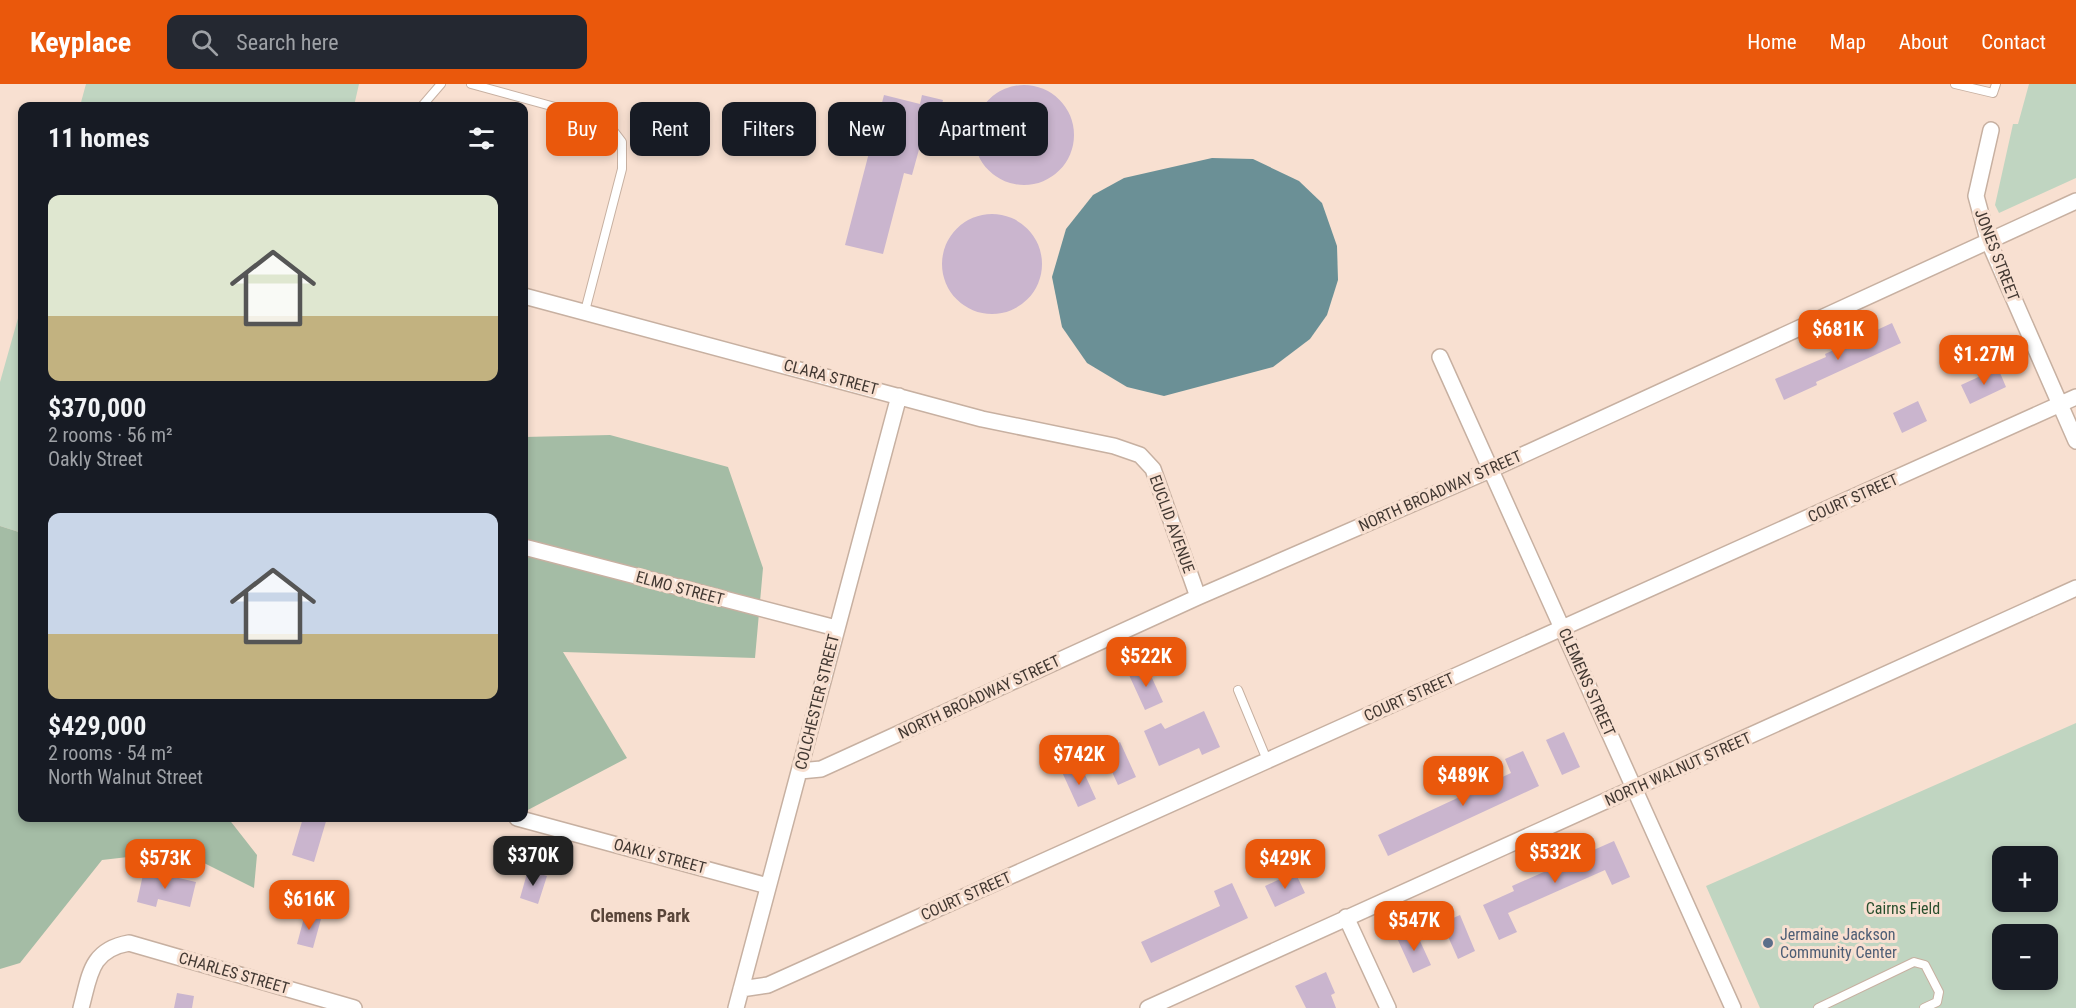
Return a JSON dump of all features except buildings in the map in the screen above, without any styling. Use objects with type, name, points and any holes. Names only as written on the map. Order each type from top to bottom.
[{"type":"street","name":"JONES STREET","points":[[1991,130],[1976,196],[1988,240],[2076,441]]},
{"type":"street","name":"NORTH BROADWAY STREET","points":[[800,771],[821,769],[1198,597],[1490,470],[2076,201]]},
{"type":"street","name":"CLARA STREET","points":[[528,297],[585,310],[982,419],[1114,446],[1140,455]]},
{"type":"street","name":"CLEMENS STREET","points":[[1440,357],[1733,1008]]},
{"type":"street","name":"COLCHESTER STREET","points":[[736,1008],[899,396]]},
{"type":"street","name":"COURT STREET","points":[[741,989],[768,985],[2076,397]]},
{"type":"street","name":"EUCLID AVENUE","points":[[1140,455],[1153,469],[1198,597]]},
{"type":"street","name":"ELMO STREET","points":[[528,548],[836,628]]},
{"type":"street","name":"NORTH WALNUT STREET","points":[[1148,1008],[2076,588]]},
{"type":"street","name":"OAKLY STREET","points":[[528,821],[768,886]]},
{"type":"street","points":[[1346,917],[1388,1008]]},
{"type":"street","name":"CHARLES STREET","points":[[81,1008],[93,964],[103,952],[112,946],[129,943],[354,1008]]},
{"type":"lane","points":[[425,102],[441,84]]},
{"type":"lane","points":[[471,84],[606,121],[622,142],[622,169],[585,310]]},
{"type":"lane","points":[[1955,84],[1994,93],[1996,84]]},
{"type":"lane","points":[[1238,690],[1267,760]]},
{"type":"lane","points":[[1818,1008],[1914,962],[1925,965],[1940,992],[1937,1002],[1924,1008]]},
{"type":"green space","points":[[86,84],[359,84],[355,102],[81,102]]},
{"type":"green space","points":[[2029,84],[2076,84],[2076,178],[1999,213],[1995,205],[2013,124],[2018,124]]},
{"type":"green space","points":[[18,318],[18,532],[0,526],[0,382]]},
{"type":"green space","points":[[610,435],[728,467],[763,568],[755,658],[563,652],[627,758],[528,810],[528,437]]},
{"type":"green space","points":[[0,526],[18,532],[18,822],[231,822],[257,855],[254,888],[180,851],[102,860],[20,963],[0,969]]},
{"type":"green space","name":"Cairns Field","points":[[2076,723],[2076,1008],[1760,1008],[1706,886]]},
{"type":"water","points":[[1212,158],[1253,159],[1299,181],[1322,203],[1337,246],[1338,280],[1327,315],[1310,339],[1273,367],[1164,396],[1127,387],[1087,363],[1062,327],[1052,277],[1066,229],[1093,195],[1124,178]]},
{"type":"place","name":"Jermaine Jackson Community Center","points":[[1768,943]]},
{"type":"district","name":"Clemens Park","points":[[640,915]]}]
